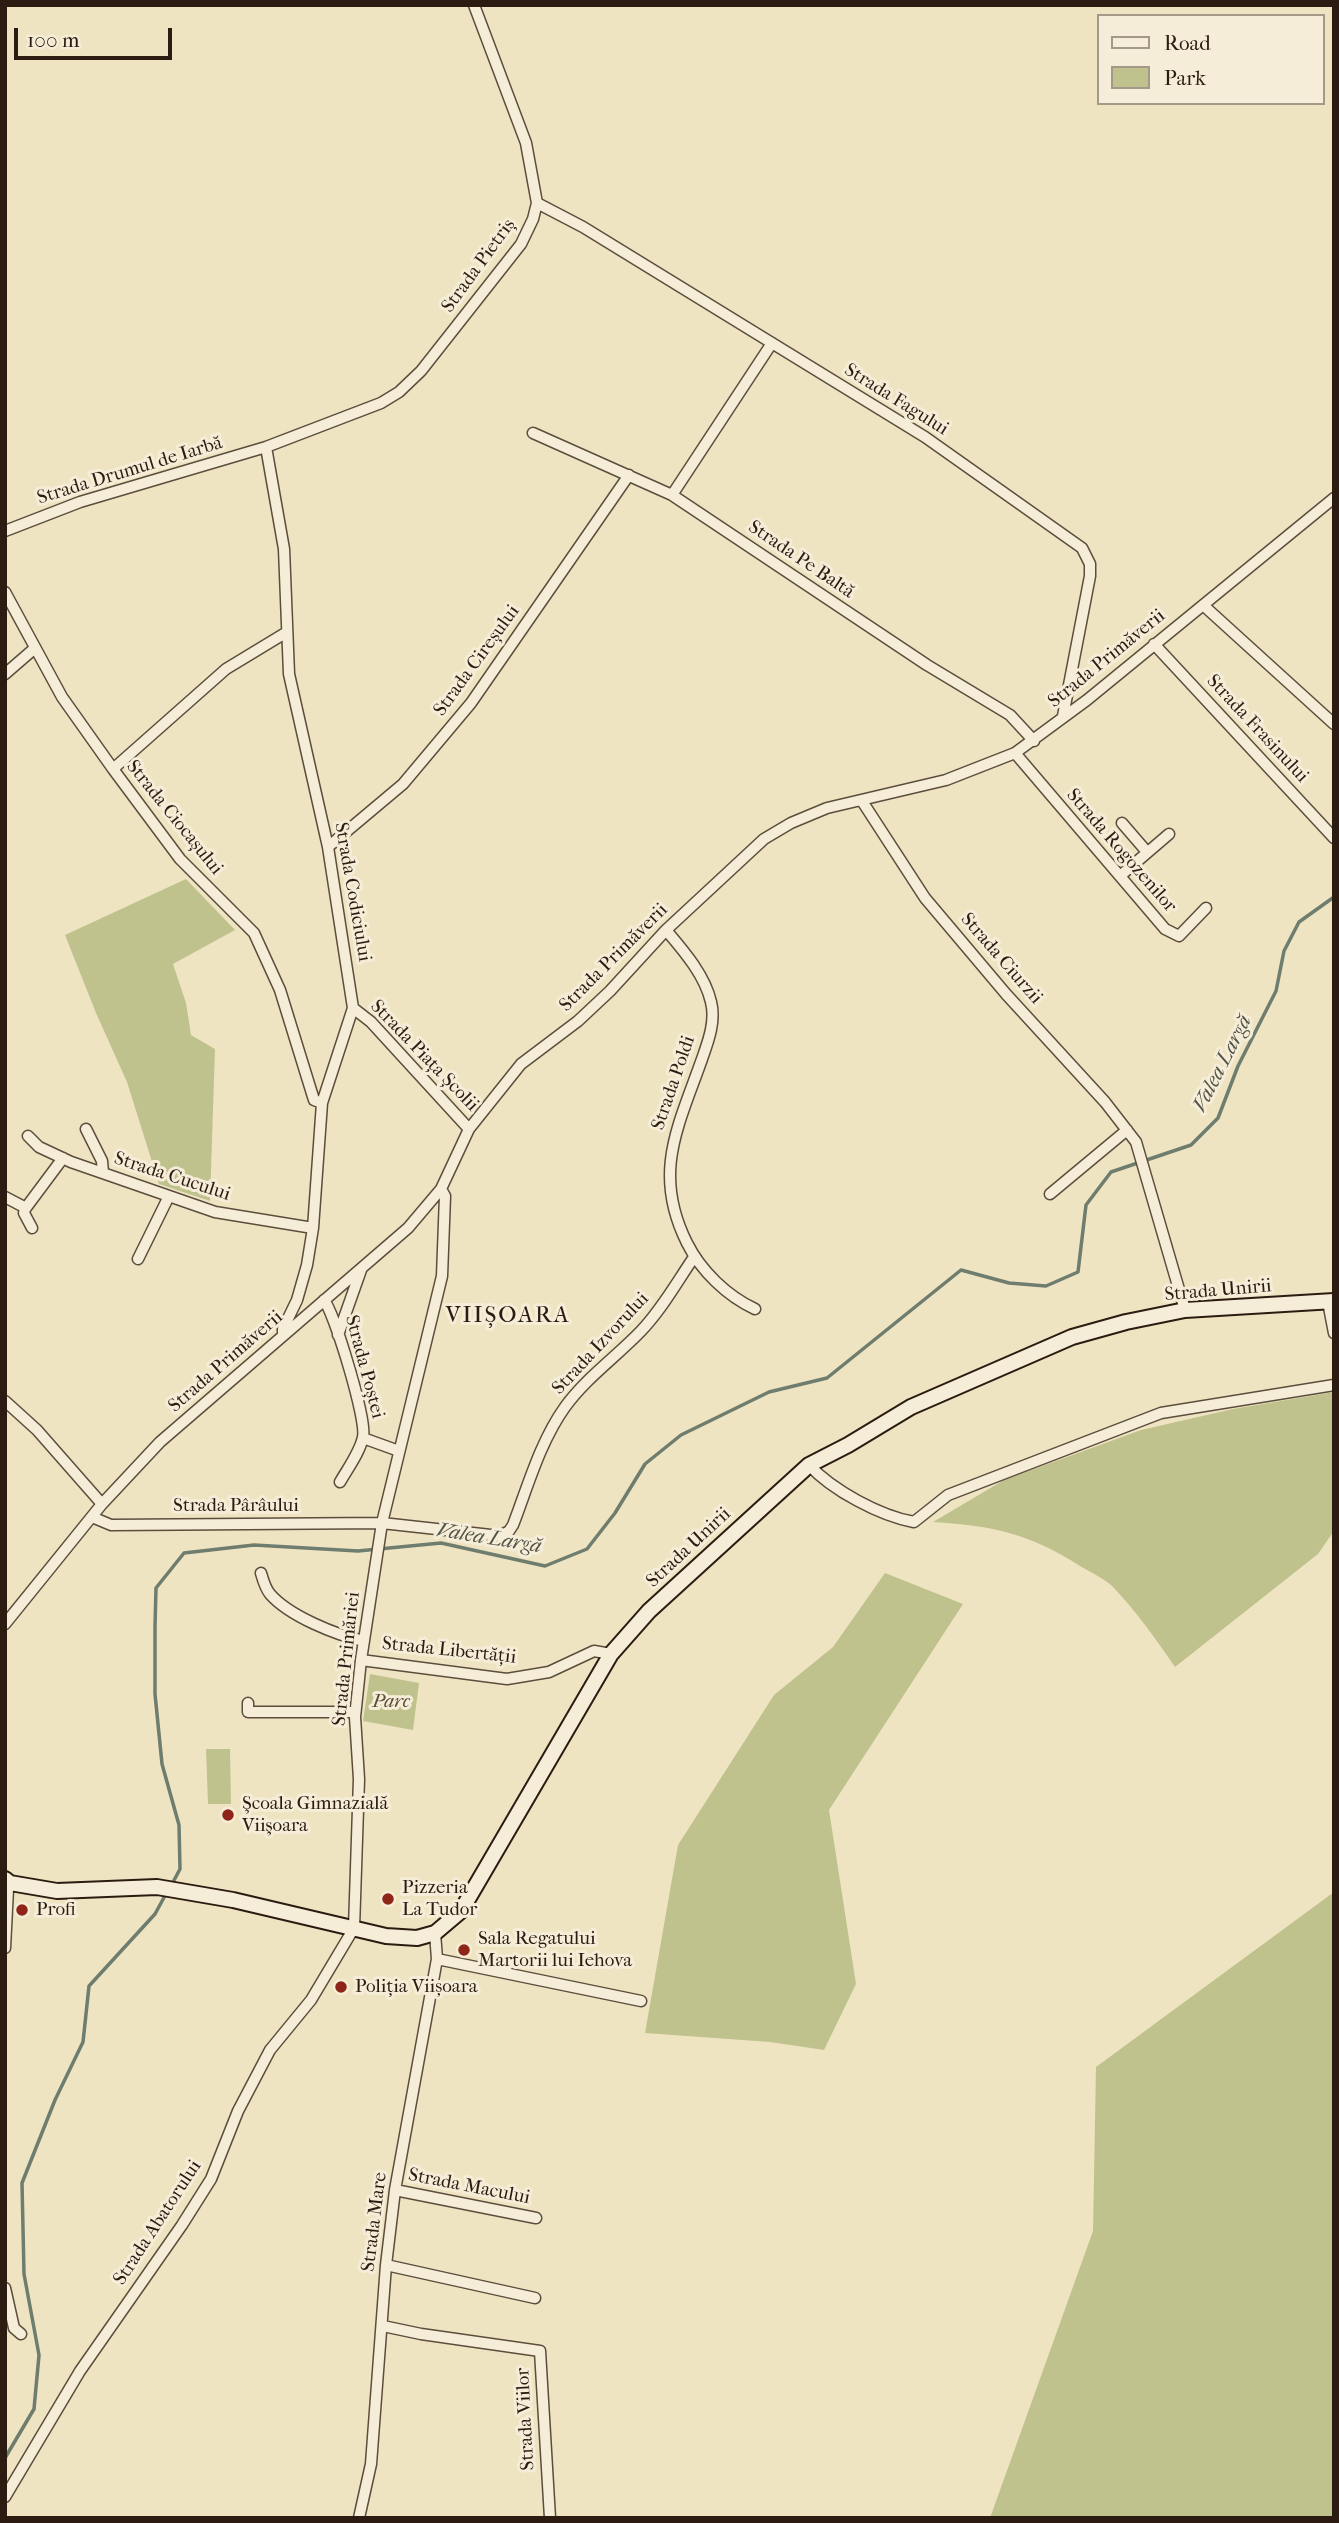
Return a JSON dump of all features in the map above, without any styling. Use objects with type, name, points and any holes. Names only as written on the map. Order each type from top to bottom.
[{"type":"main road","name":"Strada Unirii","points":[[435,1933],[461,1911],[611,1654],[649,1611],[809,1465],[912,1407],[1072,1337],[1185,1310],[1331,1301]]},
{"type":"main road","points":[[7,1888],[57,1891],[157,1887],[278,1910],[386,1936],[417,1938],[435,1933]]},
{"type":"street","points":[[474,5],[526,143],[537,203]]},
{"type":"street","name":"Strada Fagului","points":[[537,203],[583,227],[925,438],[1083,548],[1090,564],[1090,576],[1063,716]]},
{"type":"street","name":"Strada Pietriș","points":[[266,447],[381,403],[399,392],[437,351],[521,244],[537,203]]},
{"type":"street","points":[[672,495],[772,343]]},
{"type":"street","name":"Strada Pe Baltă","points":[[533,433],[672,495],[916,657],[1010,715],[1034,741]]},
{"type":"street","name":"Strada Drumul de Iarbă","points":[[5,531],[80,502],[266,447]]},
{"type":"street","name":"Strada Codiciului","points":[[266,447],[284,549],[289,674],[328,847],[353,1008],[321,1103],[313,1228],[307,1265],[283,1335]]},
{"type":"street","name":"Strada Cireșului","points":[[328,847],[388,798],[471,703],[629,475]]},
{"type":"street","name":"Strada Primăverii","points":[[5,1624],[102,1503],[160,1442],[408,1228],[441,1189],[469,1129],[521,1064],[578,1021],[666,930],[764,839],[791,823],[827,808],[946,780],[1015,753],[1087,700],[1334,498]]},
{"type":"street","name":"Strada Ciocașului","points":[[5,592],[62,696],[113,769],[180,859],[254,933],[280,990],[314,1100],[321,1103]]},
{"type":"street","points":[[1203,606],[1334,724]]},
{"type":"street","points":[[113,769],[226,669],[287,632]]},
{"type":"street","name":"Strada Frasinului","points":[[1154,644],[1334,838]]},
{"type":"street","points":[[5,674],[35,648]]},
{"type":"street","name":"Strada Rogozenilor","points":[[1015,753],[1166,929],[1175,936],[1184,933],[1206,908]]},
{"type":"street","name":"Strada Ciurzii","points":[[862,801],[925,898],[1006,994],[1105,1102],[1139,1148],[1185,1310]]},
{"type":"street","points":[[1122,823],[1147,852]]},
{"type":"street","points":[[1120,876],[1168,834]]},
{"type":"street","name":"Strada Poldi","points":[[666,930],[686,954],[711,1002],[709,1041],[671,1147],[670,1194],[677,1223],[694,1257]]},
{"type":"street","name":"Strada Piața Școlii","points":[[353,1008],[371,1022],[469,1129]]},
{"type":"street","points":[[86,1129],[102,1161],[103,1173]]},
{"type":"street","points":[[1050,1194],[1126,1130]]},
{"type":"street","name":"Strada Cucului","points":[[28,1136],[40,1147],[62,1158],[215,1212],[313,1228]]},
{"type":"street","points":[[32,1228],[24,1213],[26,1208],[62,1158]]},
{"type":"street","name":"Strada Primăriei","points":[[354,1928],[359,1779],[355,1713],[361,1660],[382,1523],[442,1276],[445,1196],[441,1189]]},
{"type":"street","points":[[138,1259],[169,1196]]},
{"type":"street","points":[[5,1197],[26,1208]]},
{"type":"street","points":[[694,1257],[726,1291],[755,1309]]},
{"type":"street","name":"Strada Izvorului","points":[[382,1523],[500,1536],[509,1531],[541,1451],[565,1407],[601,1368],[641,1331],[664,1303],[694,1257]]},
{"type":"street","points":[[338,1335],[363,1266]]},
{"type":"street","name":"Strada Poștei","points":[[324,1300],[331,1310],[361,1416],[363,1438],[340,1482]]},
{"type":"street","points":[[1331,1301],[1334,1333]]},
{"type":"street","points":[[809,1465],[820,1477],[853,1497],[903,1520],[914,1522],[948,1495],[1161,1413],[1334,1385]]},
{"type":"street","points":[[5,1401],[37,1430],[102,1503]]},
{"type":"street","points":[[363,1438],[399,1451]]},
{"type":"street","name":"Strada Pârâului","points":[[92,1517],[111,1525],[382,1523]]},
{"type":"street","name":"Strada Libertății","points":[[261,1573],[268,1591],[278,1601],[330,1630],[364,1641]]},
{"type":"street","name":"Strada Libertății","points":[[361,1660],[507,1679],[549,1672],[594,1651],[611,1654]]},
{"type":"street","points":[[248,1703],[248,1712],[355,1713]]},
{"type":"street","points":[[5,1948],[7,1888]]},
{"type":"street","name":"Strada Abatorului","points":[[5,2497],[80,2371],[211,2179],[238,2111],[270,2050],[312,2000],[354,1928]]},
{"type":"street","name":"Strada Mare","points":[[359,2518],[371,2464],[386,2265],[395,2190],[437,1959],[435,1933]]},
{"type":"street","points":[[437,1959],[641,2001]]},
{"type":"street","name":"Strada Macului","points":[[395,2190],[536,2218]]},
{"type":"street","points":[[386,2265],[535,2298]]},
{"type":"street","points":[[5,2288],[14,2328],[21,2334]]},
{"type":"street","name":"Strada Viilor","points":[[383,2326],[540,2351],[550,2518]]},
{"type":"green space","points":[[186,879],[235,930],[173,964],[186,1003],[191,1035],[215,1049],[210,1201],[159,1184],[127,1082],[65,935]]},
{"type":"green space","points":[[1334,1392],[1334,1531],[1318,1554],[1175,1667],[1129,1605],[1101,1578],[1044,1546],[1010,1533],[933,1522],[1004,1480],[1141,1430],[1233,1409]]},
{"type":"green space","points":[[885,1573],[963,1604],[829,1810],[856,1984],[824,2050],[770,2042],[645,2033],[678,1845],[774,1695],[833,1647]]},
{"type":"green space","name":"Parc","points":[[370,1674],[419,1683],[413,1730],[363,1721]]},
{"type":"green space","points":[[206,1749],[230,1749],[231,1804],[208,1804]]},
{"type":"green space","points":[[1334,1892],[1334,2518],[990,2518],[1093,2231],[1096,2067]]},
{"type":"waterway","name":"Valea Largă","points":[[171,1886],[180,1869],[179,1825],[162,1764],[155,1694],[156,1588],[184,1553],[254,1545],[358,1551],[441,1543],[545,1566],[587,1549],[615,1513],[645,1464],[681,1435],[769,1392],[827,1378],[961,1270],[1009,1283],[1046,1286],[1078,1272],[1086,1205],[1111,1172],[1191,1145],[1218,1118],[1238,1066],[1276,991],[1284,951],[1299,922],[1334,897]]},
{"type":"waterway","name":"Valea Largă","points":[[5,2458],[34,2409],[39,2355],[24,2274],[22,2183],[55,2100],[83,2042],[89,1986],[155,1914],[167,1892]]},
{"type":"place","name":"Şcoala Gimnazială Viişoara","points":[[228,1815]]},
{"type":"place","name":"Pizzeria La Tudor","points":[[388,1899]]},
{"type":"place","name":"Profi","points":[[22,1910]]},
{"type":"place","name":"Sala Regatului Martorii lui Iehova","points":[[464,1950]]},
{"type":"place","name":"Poliția Viișoara","points":[[341,1987]]},
{"type":"district","name":"VIIȘOARA","points":[[508,1316]]}]
